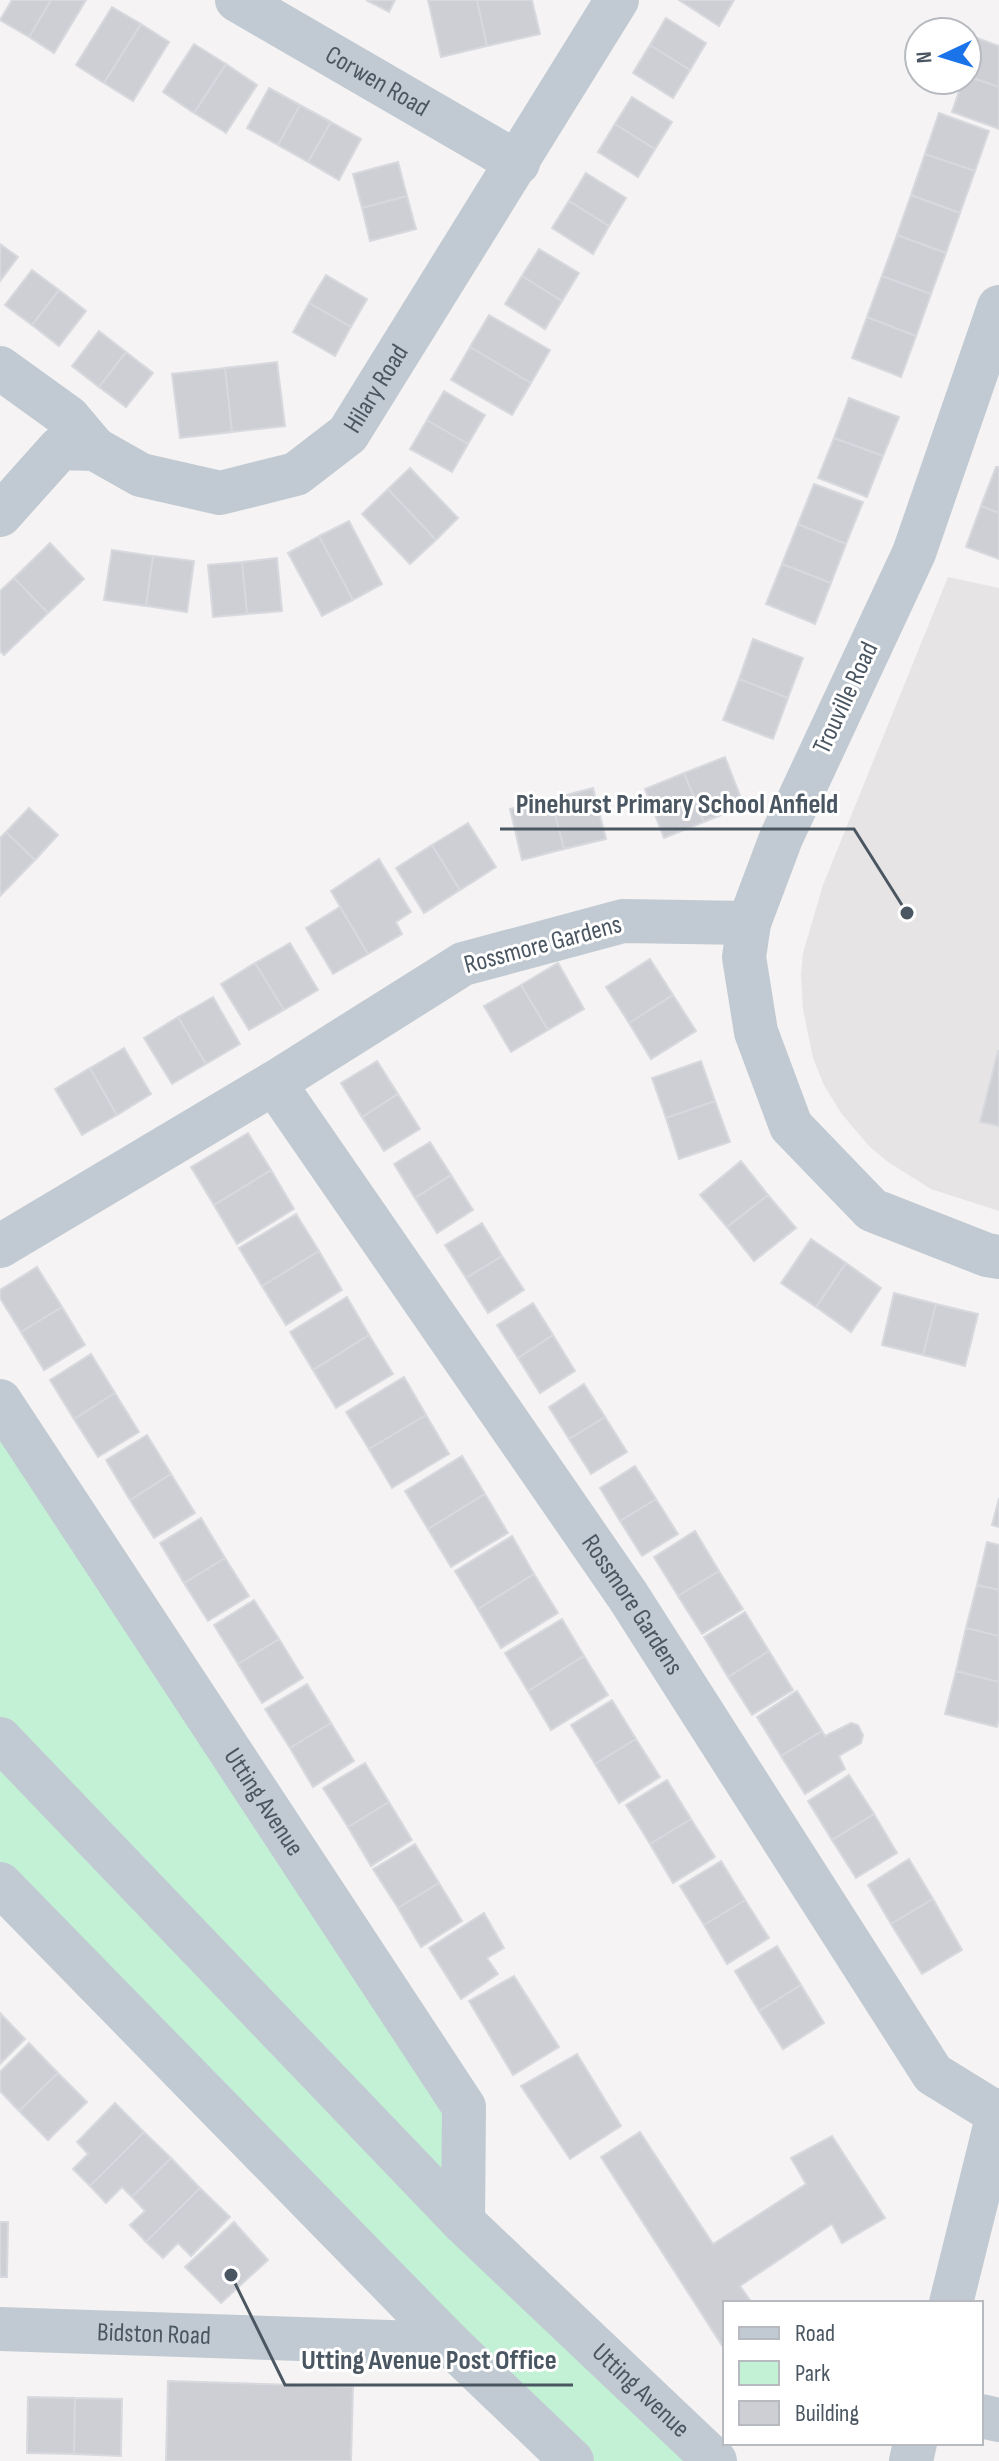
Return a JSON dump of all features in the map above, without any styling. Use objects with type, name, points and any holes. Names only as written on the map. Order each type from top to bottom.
[{"type":"street","name":"Corwen Road","points":[[237,0],[518,163]]},
{"type":"street","name":"Hilary Road","points":[[95,449],[141,475],[220,493],[296,474],[348,434],[617,0]]},
{"type":"street","name":"Trouville Road","points":[[999,307],[914,553],[781,838],[749,923],[744,957],[756,1032],[791,1126],[872,1210],[999,1257]]},
{"type":"street","points":[[0,368],[68,417],[95,449]]},
{"type":"street","points":[[0,515],[60,448],[95,449]]},
{"type":"street","name":"Rossmore Gardens","points":[[0,1246],[274,1083],[463,964],[623,921],[749,923]]},
{"type":"street","name":"Rossmore Gardens","points":[[274,1083],[628,1596],[933,2074],[998,2112]]},
{"type":"street","name":"Utting Avenue","points":[[0,1401],[464,2107],[463,2222]]},
{"type":"street","name":"Utting Avenue","points":[[0,1739],[463,2222],[715,2461]]},
{"type":"street","points":[[0,1884],[450,2344],[572,2461]]},
{"type":"street","points":[[951,2301],[998,2112]]},
{"type":"street","name":"Bidston Road","points":[[0,2329],[450,2344]]},
{"type":"shaded area","points":[[948,577],[999,588],[999,1211],[931,1189],[869,1146],[841,1113],[824,1085],[813,1058],[803,1009],[803,953],[823,885]]},
{"type":"green space","points":[[0,1401],[464,2107],[464,2223],[715,2461],[572,2461],[0,1884]]},
{"type":"building","points":[[12,0],[51,0],[29,37],[0,20]]},
{"type":"building","points":[[51,0],[86,0],[54,53],[29,37]]},
{"type":"building","points":[[366,0],[395,0],[389,12]]},
{"type":"building","points":[[428,0],[477,0],[487,46],[441,57]]},
{"type":"building","points":[[477,0],[532,0],[540,34],[487,46]]},
{"type":"building","points":[[679,0],[734,0],[719,26]]},
{"type":"building","points":[[112,7],[141,24],[104,83],[76,65]]},
{"type":"building","points":[[666,18],[706,43],[690,70],[650,45]]},
{"type":"building","points":[[141,24],[169,42],[133,101],[104,83]]},
{"type":"building","points":[[983,40],[999,46],[999,87],[983,82]]},
{"type":"building","points":[[194,44],[226,64],[194,113],[163,92]]},
{"type":"building","points":[[650,45],[690,70],[673,98],[633,73]]},
{"type":"building","points":[[226,64],[257,85],[226,133],[194,113]]},
{"type":"building","points":[[983,82],[999,87],[999,129],[952,112],[958,96],[983,96]]},
{"type":"building","points":[[269,88],[300,105],[278,145],[247,128]]},
{"type":"building","points":[[632,97],[672,122],[655,149],[615,124]]},
{"type":"building","points":[[300,105],[331,122],[308,162],[278,145]]},
{"type":"building","points":[[939,113],[989,131],[975,171],[925,154]]},
{"type":"building","points":[[331,122],[361,139],[339,180],[308,162]]},
{"type":"building","points":[[615,124],[655,149],[638,177],[598,152]]},
{"type":"building","points":[[925,154],[975,171],[960,213],[911,195]]},
{"type":"building","points":[[398,162],[407,196],[362,208],[353,174]]},
{"type":"building","points":[[586,173],[626,198],[609,226],[569,201]]},
{"type":"building","points":[[911,195],[960,213],[946,253],[897,235]]},
{"type":"building","points":[[407,196],[416,229],[370,241],[362,208]]},
{"type":"building","points":[[569,201],[609,226],[593,254],[552,228]]},
{"type":"building","points":[[897,235],[946,253],[931,294],[882,276]]},
{"type":"building","points":[[0,244],[18,257],[0,281]]},
{"type":"building","points":[[539,249],[579,273],[562,301],[522,276]]},
{"type":"building","points":[[32,270],[59,290],[32,325],[5,305]]},
{"type":"building","points":[[326,275],[367,299],[351,327],[309,303]]},
{"type":"building","points":[[522,276],[562,301],[545,329],[505,304]]},
{"type":"building","points":[[882,276],[931,294],[916,336],[867,317]]},
{"type":"building","points":[[59,290],[86,311],[59,346],[32,325]]},
{"type":"building","points":[[309,303],[351,327],[335,356],[293,332]]},
{"type":"building","points":[[489,315],[550,350],[531,383],[470,347]]},
{"type":"building","points":[[867,317],[916,336],[901,377],[852,358]]},
{"type":"building","points":[[99,331],[126,352],[99,387],[72,366]]},
{"type":"building","points":[[470,347],[531,383],[512,415],[451,380]]},
{"type":"building","points":[[126,352],[153,373],[126,407],[99,387]]},
{"type":"building","points":[[277,362],[285,426],[232,432],[225,368]]},
{"type":"building","points":[[225,368],[232,432],[180,438],[172,374]]},
{"type":"building","points":[[444,391],[485,415],[468,444],[427,420]]},
{"type":"building","points":[[849,398],[899,417],[883,456],[834,438]]},
{"type":"building","points":[[427,420],[468,444],[452,472],[410,449]]},
{"type":"building","points":[[834,438],[883,456],[867,497],[818,478]]},
{"type":"building","points":[[996,467],[999,467],[999,513],[981,506]]},
{"type":"building","points":[[410,468],[458,518],[436,540],[388,489]]},
{"type":"building","points":[[814,484],[863,502],[846,544],[798,524]]},
{"type":"building","points":[[388,489],[436,540],[410,564],[362,514]]},
{"type":"building","points":[[981,506],[999,513],[999,559],[966,547]]},
{"type":"building","points":[[349,521],[382,584],[353,600],[319,536]]},
{"type":"building","points":[[798,524],[846,544],[831,583],[782,564]]},
{"type":"building","points":[[319,536],[353,600],[322,616],[288,553]]},
{"type":"building","points":[[50,543],[84,579],[48,613],[14,578]]},
{"type":"building","points":[[112,550],[153,556],[146,606],[104,600]]},
{"type":"building","points":[[153,556],[194,561],[187,612],[146,606]]},
{"type":"building","points":[[277,558],[282,611],[247,614],[242,562]]},
{"type":"building","points":[[242,562],[247,614],[213,617],[208,565]]},
{"type":"building","points":[[782,564],[831,583],[815,624],[766,604]]},
{"type":"building","points":[[14,578],[48,613],[4,655],[0,651],[0,591]]},
{"type":"building","points":[[753,639],[803,658],[788,698],[739,679]]},
{"type":"building","points":[[739,679],[788,698],[773,739],[723,720]]},
{"type":"building","points":[[725,757],[744,806],[704,822],[684,773]]},
{"type":"building","points":[[684,773],[704,822],[664,838],[645,789]]},
{"type":"building","points":[[593,788],[606,839],[564,849],[551,799]]},
{"type":"building","points":[[551,799],[564,849],[522,860],[510,809]]},
{"type":"building","points":[[29,808],[58,835],[35,860],[6,832]]},
{"type":"building","points":[[468,823],[496,867],[460,890],[432,845]]},
{"type":"building","points":[[6,832],[35,860],[0,896],[0,838]]},
{"type":"building","points":[[432,845],[460,890],[424,913],[396,868]]},
{"type":"building","points":[[379,859],[411,912],[396,922],[402,934],[368,954],[331,891]]},
{"type":"building","points":[[340,907],[368,954],[333,974],[306,928]]},
{"type":"building","points":[[290,943],[318,990],[284,1010],[255,963]]},
{"type":"building","points":[[650,959],[673,995],[629,1023],[606,987]]},
{"type":"building","points":[[255,963],[284,1010],[249,1030],[221,984]]},
{"type":"building","points":[[558,963],[584,1009],[548,1030],[521,985]]},
{"type":"building","points":[[521,985],[548,1030],[511,1052],[484,1006]]},
{"type":"building","points":[[673,995],[696,1031],[651,1059],[629,1023]]},
{"type":"building","points":[[213,997],[240,1044],[206,1064],[178,1017]]},
{"type":"building","points":[[178,1017],[206,1064],[172,1084],[144,1038]]},
{"type":"building","points":[[124,1048],[151,1094],[117,1115],[90,1068]]},
{"type":"building","points":[[999,1051],[999,1126],[980,1122]]},
{"type":"building","points":[[377,1061],[398,1094],[362,1117],[341,1083]]},
{"type":"building","points":[[701,1061],[715,1101],[666,1118],[652,1078]]},
{"type":"building","points":[[90,1068],[117,1115],[82,1135],[55,1089]]},
{"type":"building","points":[[398,1094],[420,1129],[384,1151],[362,1117]]},
{"type":"building","points":[[715,1101],[730,1142],[679,1159],[666,1118]]},
{"type":"building","points":[[248,1133],[271,1170],[214,1205],[191,1167]]},
{"type":"building","points":[[430,1142],[451,1175],[415,1198],[394,1164]]},
{"type":"building","points":[[741,1161],[768,1195],[727,1227],[700,1195]]},
{"type":"building","points":[[271,1170],[294,1209],[237,1244],[214,1205]]},
{"type":"building","points":[[451,1175],[473,1210],[437,1233],[415,1198]]},
{"type":"building","points":[[768,1195],[796,1228],[754,1261],[727,1227]]},
{"type":"building","points":[[296,1214],[319,1251],[262,1286],[239,1248]]},
{"type":"building","points":[[482,1223],[502,1256],[466,1278],[445,1245]]},
{"type":"building","points":[[811,1239],[846,1263],[816,1307],[781,1283]]},
{"type":"building","points":[[319,1251],[342,1290],[286,1325],[262,1286]]},
{"type":"building","points":[[502,1256],[524,1290],[488,1313],[466,1278]]},
{"type":"building","points":[[846,1263],[881,1288],[851,1332],[816,1307]]},
{"type":"building","points":[[37,1267],[62,1307],[21,1332],[0,1298],[0,1290]]},
{"type":"building","points":[[894,1293],[936,1304],[923,1355],[882,1345]]},
{"type":"building","points":[[347,1297],[369,1335],[313,1370],[290,1332]]},
{"type":"building","points":[[533,1303],[553,1335],[518,1358],[497,1325]]},
{"type":"building","points":[[936,1304],[978,1314],[965,1366],[923,1355]]},
{"type":"building","points":[[62,1307],[85,1345],[44,1370],[21,1332]]},
{"type":"building","points":[[369,1335],[393,1374],[336,1408],[313,1370]]},
{"type":"building","points":[[553,1335],[575,1371],[540,1393],[518,1358]]},
{"type":"building","points":[[91,1354],[115,1393],[74,1419],[50,1380]]},
{"type":"building","points":[[404,1377],[426,1415],[369,1449],[346,1412]]},
{"type":"building","points":[[584,1384],[605,1417],[569,1439],[549,1407]]},
{"type":"building","points":[[115,1393],[139,1432],[98,1457],[74,1419]]},
{"type":"building","points":[[426,1415],[449,1454],[392,1488],[369,1449]]},
{"type":"building","points":[[605,1417],[627,1452],[591,1474],[569,1439]]},
{"type":"building","points":[[147,1435],[171,1474],[130,1500],[106,1460]]},
{"type":"building","points":[[462,1456],[485,1494],[428,1529],[405,1491]]},
{"type":"building","points":[[635,1466],[656,1499],[620,1521],[600,1488]]},
{"type":"building","points":[[171,1474],[195,1513],[154,1538],[130,1500]]},
{"type":"building","points":[[485,1494],[508,1533],[451,1567],[428,1529]]},
{"type":"building","points":[[999,1498],[999,1527],[992,1525]]},
{"type":"building","points":[[656,1499],[678,1534],[642,1556],[620,1521]]},
{"type":"building","points":[[201,1518],[225,1558],[184,1583],[160,1543]]},
{"type":"building","points":[[695,1531],[719,1571],[678,1596],[654,1557]]},
{"type":"building","points":[[512,1536],[534,1574],[478,1609],[455,1571]]},
{"type":"building","points":[[987,1542],[999,1545],[999,1590],[977,1585]]},
{"type":"building","points":[[225,1558],[249,1596],[208,1621],[184,1583]]},
{"type":"building","points":[[719,1571],[743,1609],[702,1634],[678,1596]]},
{"type":"building","points":[[534,1574],[558,1613],[501,1648],[478,1609]]},
{"type":"building","points":[[977,1585],[999,1590],[999,1636],[966,1628]]},
{"type":"building","points":[[254,1600],[279,1639],[238,1664],[214,1625]]},
{"type":"building","points":[[745,1612],[769,1651],[728,1677],[704,1637]]},
{"type":"building","points":[[562,1619],[584,1656],[528,1691],[505,1653]]},
{"type":"building","points":[[966,1628],[999,1636],[999,1682],[956,1671]]},
{"type":"building","points":[[279,1639],[303,1678],[262,1703],[238,1664]]},
{"type":"building","points":[[769,1651],[793,1690],[752,1715],[728,1677]]},
{"type":"building","points":[[584,1656],[608,1695],[551,1730],[528,1691]]},
{"type":"building","points":[[956,1671],[999,1682],[997,1727],[945,1714]]},
{"type":"building","points":[[307,1684],[331,1723],[290,1748],[265,1709]]},
{"type":"building","points":[[797,1691],[822,1731],[781,1756],[757,1717]]},
{"type":"building","points":[[612,1700],[636,1739],[595,1764],[571,1725]]},
{"type":"building","points":[[331,1723],[354,1761],[313,1787],[290,1748]]},
{"type":"building","points":[[851,1723],[858,1725],[863,1735],[861,1743],[839,1756],[845,1769],[805,1794],[781,1756],[822,1731],[825,1736]]},
{"type":"building","points":[[636,1739],[660,1777],[619,1803],[595,1764]]},
{"type":"building","points":[[365,1763],[389,1802],[348,1827],[323,1788]]},
{"type":"building","points":[[849,1775],[874,1814],[832,1840],[808,1801]]},
{"type":"building","points":[[667,1780],[691,1819],[650,1844],[626,1805]]},
{"type":"building","points":[[389,1802],[412,1840],[371,1866],[348,1827]]},
{"type":"building","points":[[874,1814],[897,1853],[856,1878],[832,1840]]},
{"type":"building","points":[[691,1819],[715,1857],[673,1883],[650,1844]]},
{"type":"building","points":[[415,1844],[439,1883],[398,1908],[373,1869]]},
{"type":"building","points":[[909,1859],[933,1899],[891,1924],[868,1885]]},
{"type":"building","points":[[721,1861],[745,1900],[704,1925],[680,1886]]},
{"type":"building","points":[[439,1883],[462,1921],[421,1947],[398,1908]]},
{"type":"building","points":[[933,1899],[962,1950],[922,1974],[891,1924]]},
{"type":"building","points":[[745,1900],[769,1938],[727,1964],[704,1925]]},
{"type":"building","points":[[484,1913],[504,1948],[487,1958],[498,1974],[461,1999],[429,1948]]},
{"type":"building","points":[[777,1946],[801,1985],[759,2011],[735,1971]]},
{"type":"building","points":[[514,1976],[559,2047],[513,2075],[469,2001]]},
{"type":"building","points":[[801,1985],[824,2023],[783,2049],[759,2011]]},
{"type":"building","points":[[0,2013],[25,2039],[0,2064]]},
{"type":"building","points":[[29,2043],[58,2073],[19,2111],[0,2091],[0,2072]]},
{"type":"building","points":[[577,2054],[621,2126],[570,2159],[521,2086]]},
{"type":"building","points":[[58,2073],[87,2102],[48,2140],[19,2111]]},
{"type":"building","points":[[115,2103],[144,2132],[90,2186],[73,2169],[88,2154],[77,2142]]},
{"type":"building","points":[[144,2132],[171,2158],[132,2197],[122,2187],[106,2203],[90,2186]]},
{"type":"building","points":[[640,2132],[713,2244],[806,2184],[791,2158],[832,2136],[885,2218],[842,2243],[832,2224],[740,2286],[751,2301],[723,2301],[723,2347],[601,2157]]},
{"type":"building","points":[[171,2158],[200,2188],[146,2242],[130,2225],[145,2211],[132,2197]]},
{"type":"building","points":[[200,2188],[230,2217],[191,2256],[178,2243],[163,2258],[146,2242]]},
{"type":"building","points":[[0,2222],[8,2222],[7,2277],[0,2277]]},
{"type":"building","points":[[234,2222],[268,2260],[221,2303],[185,2267]]},
{"type":"building","points":[[168,2381],[353,2387],[351,2461],[166,2461]]},
{"type":"building","points":[[28,2397],[75,2398],[74,2454],[27,2453]]},
{"type":"building","points":[[75,2398],[122,2399],[121,2456],[74,2454]]},
{"type":"place","name":"Pinehurst Primary School Anfield","points":[[907,913]]},
{"type":"place","name":"Utting Avenue Post Office","points":[[231,2275]]}]
